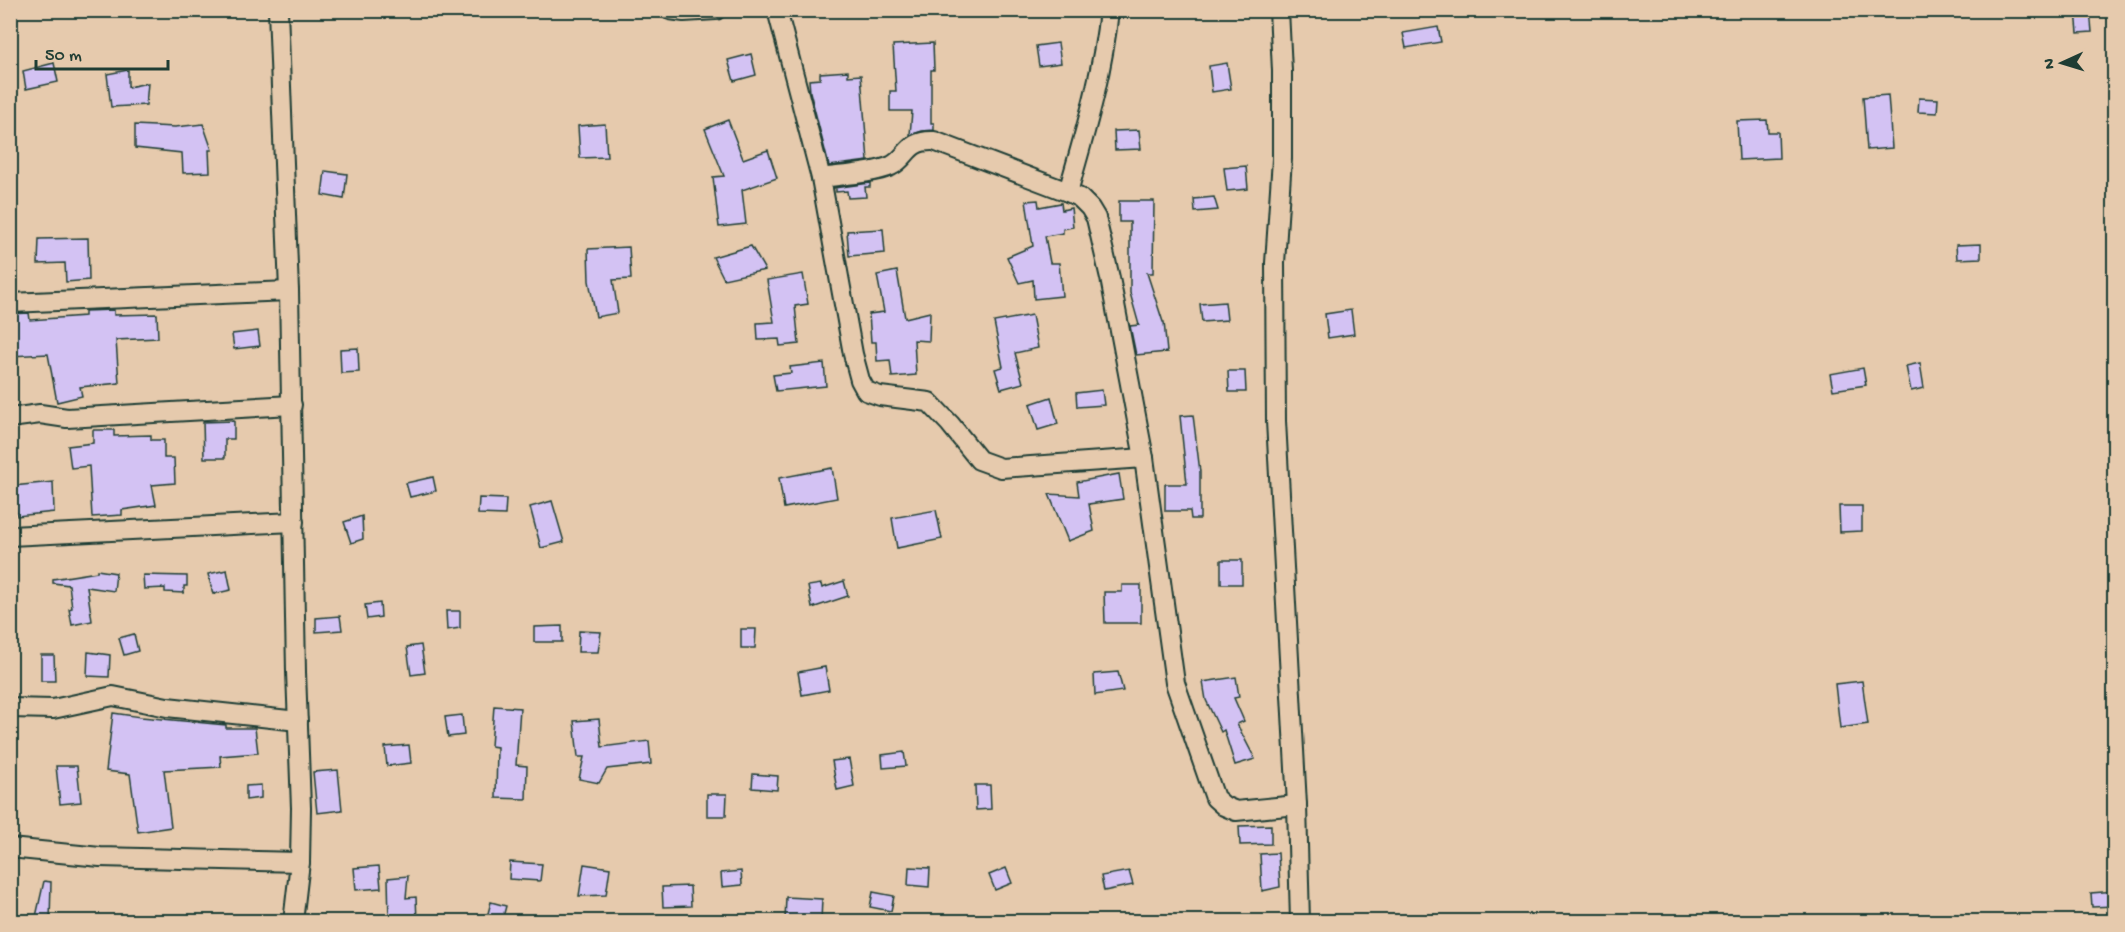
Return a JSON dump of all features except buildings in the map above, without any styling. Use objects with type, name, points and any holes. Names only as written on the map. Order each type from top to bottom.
[{"type":"street","points":[[278,10],[289,291],[301,808],[300,862],[293,921]]},
{"type":"street","points":[[670,10],[684,12],[716,10]]},
{"type":"street","points":[[777,10],[820,178],[853,354],[860,380],[866,391],[880,396],[928,402],[980,460],[1001,468],[1144,458]]},
{"type":"street","points":[[1068,192],[1094,105],[1107,31],[1108,10]]},
{"type":"street","points":[[1279,10],[1282,159],[1275,263],[1276,420],[1298,805],[1300,921]]},
{"type":"street","points":[[820,178],[893,165],[911,146],[924,140],[934,141],[1068,192],[1080,198],[1090,208],[1096,218],[1110,278],[1144,458],[1175,683],[1215,798],[1224,807],[1236,811],[1298,805]]},
{"type":"street","points":[[10,303],[289,291]]},
{"type":"street","points":[[10,418],[40,414],[67,418],[292,405]]},
{"type":"street","points":[[10,536],[294,522]]},
{"type":"street","points":[[10,708],[53,709],[113,696],[167,707],[298,722]]},
{"type":"street","points":[[10,848],[100,858],[300,862]]}]
